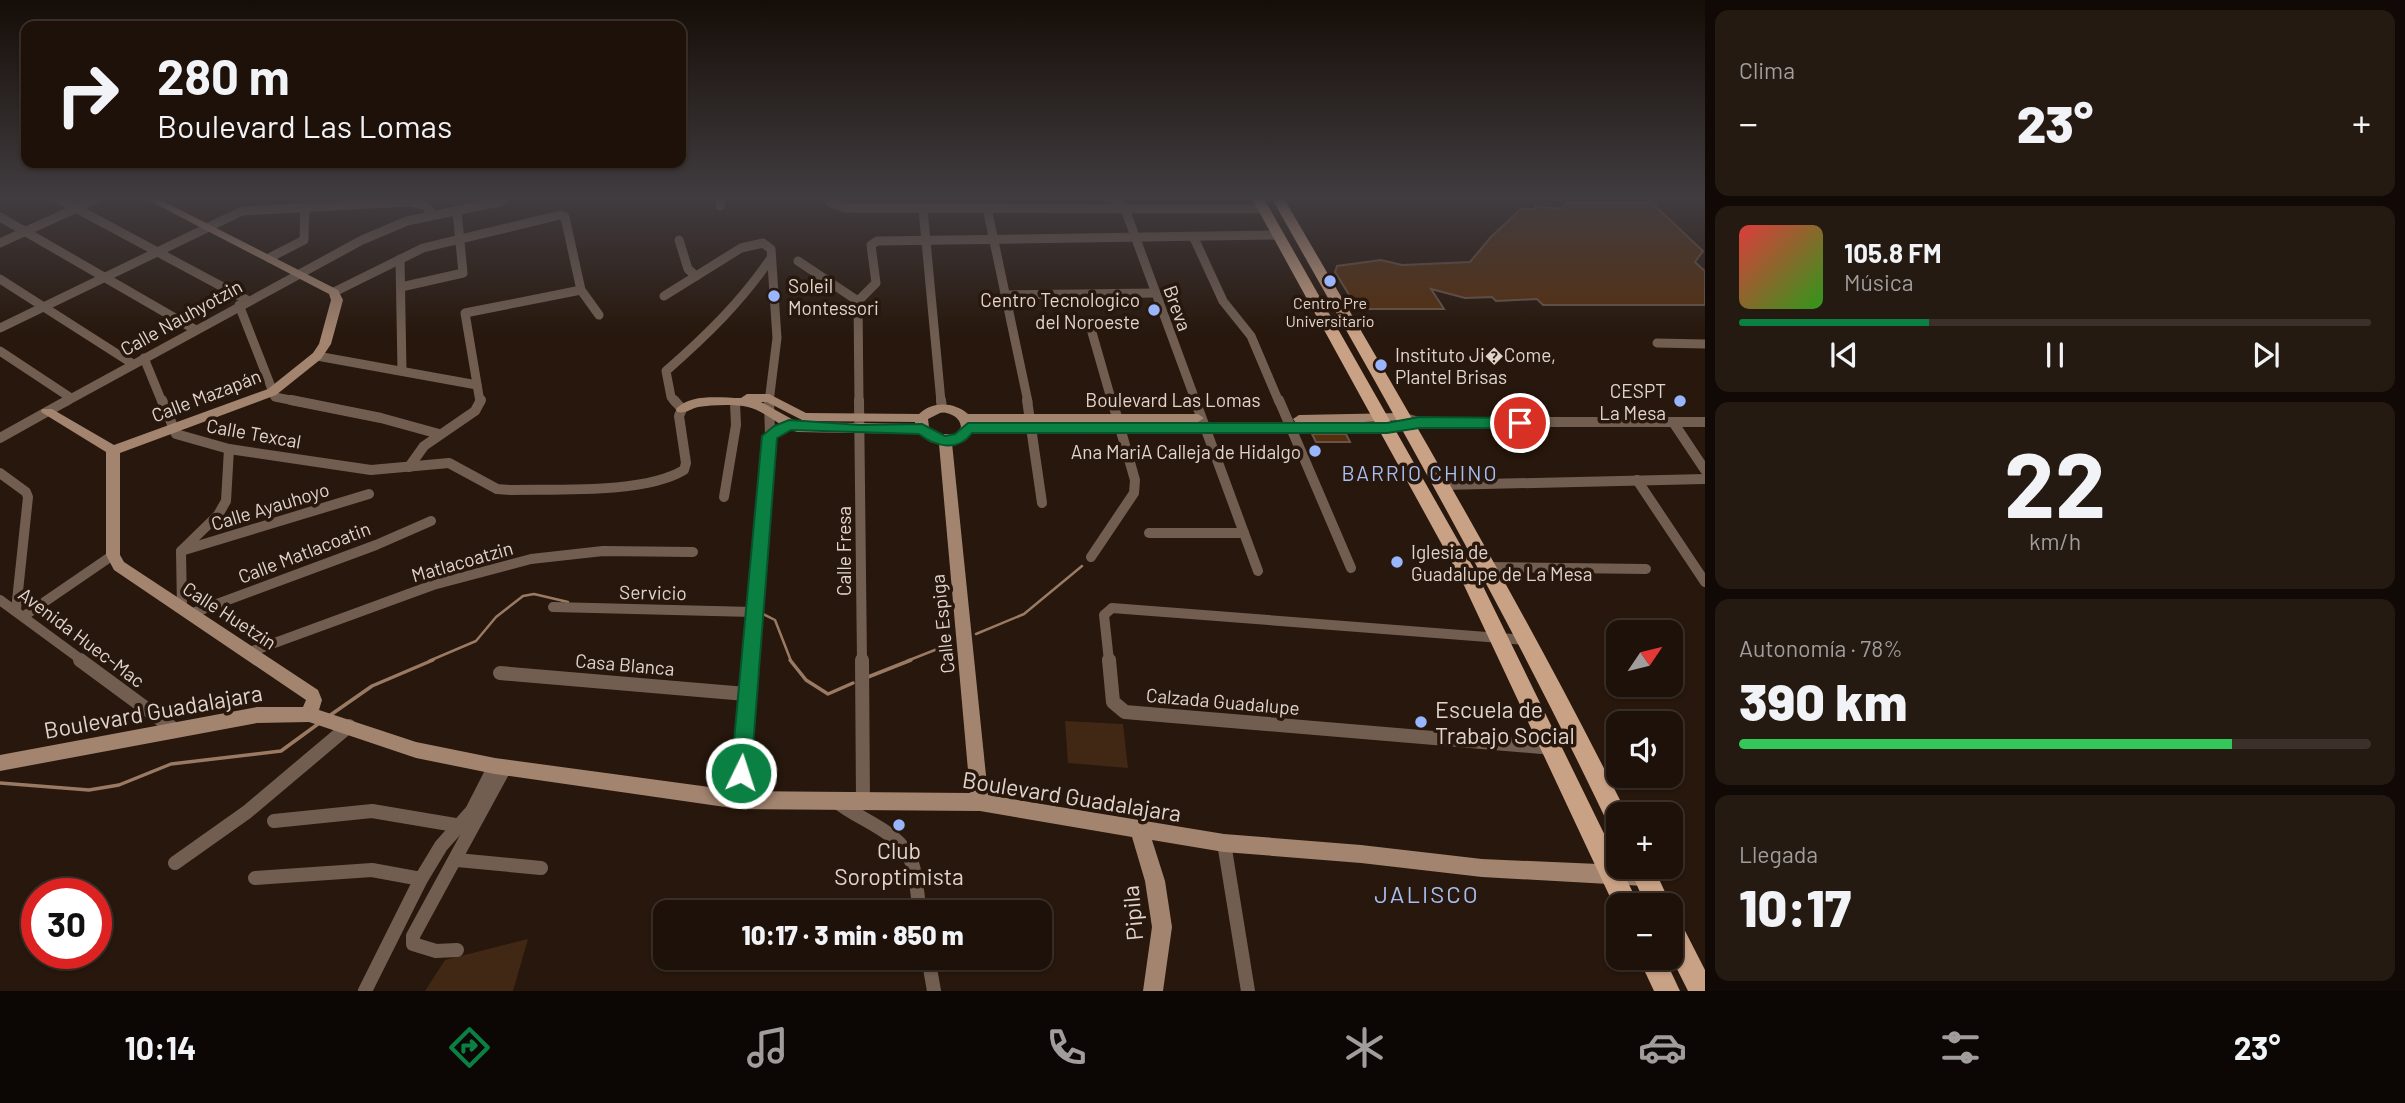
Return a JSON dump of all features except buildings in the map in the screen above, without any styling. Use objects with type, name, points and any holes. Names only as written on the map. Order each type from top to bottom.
[{"type":"main road","points":[[239,243],[334,292]]},
{"type":"main road","points":[[1284,243],[1399,423],[1442,485],[1527,640],[1609,802]]},
{"type":"main road","points":[[1302,243],[1399,423],[1606,863]]},
{"type":"main road","name":"Calle Mazapán","points":[[113,450],[272,393],[317,356],[329,338],[337,300],[334,292]]},
{"type":"main road","points":[[715,403],[731,399],[769,405],[804,417],[860,424]]},
{"type":"main road","points":[[682,409],[694,403],[769,405],[789,425],[922,424],[935,439],[945,441],[960,438],[966,423],[951,409],[942,408],[933,410],[922,424]]},
{"type":"main road","points":[[47,412],[113,450],[113,555]]},
{"type":"main road","name":"Boulevard Las Lomas","points":[[966,423],[1399,423]]},
{"type":"main road","name":"Calle Espiga","points":[[945,441],[980,802]]},
{"type":"main road","name":"Calle Huetzin","points":[[113,555],[119,566],[312,695],[313,716]]},
{"type":"main road","name":"Boulevard Guadalajara","points":[[0,763],[257,715],[313,716],[416,750],[500,767],[739,800],[980,802],[1224,844],[1606,876]]},
{"type":"main road","name":"Pipila","points":[[1140,831],[1155,881],[1162,927],[1153,991]]},
{"type":"main road","points":[[1683,954],[1702,991]]},
{"type":"main road","points":[[1657,970],[1667,991]]},
{"type":"street","points":[[43,243],[194,330]]},
{"type":"street","points":[[139,243],[243,302],[272,393],[282,400],[381,418],[439,434]]},
{"type":"street","points":[[0,328],[173,243]]},
{"type":"street","points":[[269,258],[298,243]]},
{"type":"street","name":"Calle Nauhyotzin","points":[[2,435],[243,302],[358,243]]},
{"type":"street","points":[[334,292],[400,259],[444,243]]},
{"type":"street","points":[[401,286],[462,275],[460,243]]},
{"type":"street","points":[[571,243],[581,290],[599,315]]},
{"type":"street","points":[[680,243],[688,269],[696,276]]},
{"type":"street","points":[[799,261],[858,301],[876,284],[872,243]]},
{"type":"street","points":[[926,243],[942,408]]},
{"type":"street","points":[[995,243],[1031,424],[1042,503]]},
{"type":"street","name":"Breva","points":[[1136,243],[1258,570]]},
{"type":"street","points":[[1197,243],[1223,301],[1251,335],[1352,568]]},
{"type":"street","points":[[664,296],[750,245],[768,245],[777,338],[769,405],[770,436],[739,800]]},
{"type":"street","points":[[682,409],[671,397],[666,370],[713,330],[748,292],[771,258]]},
{"type":"street","points":[[400,259],[402,371]]},
{"type":"street","points":[[0,279],[133,364]]},
{"type":"street","points":[[409,467],[422,448],[475,411],[481,400],[465,313],[467,310],[581,290]]},
{"type":"street","points":[[1006,295],[1154,293]]},
{"type":"street","name":"Calle Fresa","points":[[858,301],[863,801]]},
{"type":"street","points":[[1089,322],[1135,480],[1134,494],[1091,557]]},
{"type":"street","points":[[1657,343],[1705,344]]},
{"type":"street","points":[[0,351],[71,398]]},
{"type":"street","points":[[317,356],[477,385]]},
{"type":"street","points":[[144,358],[174,428]]},
{"type":"street","points":[[724,497],[736,425],[735,402]]},
{"type":"street","name":"Calle Texcal","points":[[174,428],[181,437],[229,449],[371,470],[453,463],[496,489],[594,488],[667,480],[684,470],[686,463],[679,416],[682,409]]},
{"type":"street","points":[[1673,422],[1705,470]]},
{"type":"street","points":[[1399,423],[1705,422]]},
{"type":"street","points":[[770,436],[789,425]]},
{"type":"street","points":[[186,611],[181,551],[218,515],[226,501],[229,449]]},
{"type":"street","points":[[0,473],[26,492],[28,497],[20,613]]},
{"type":"street","points":[[1442,485],[1705,478]]},
{"type":"street","points":[[1636,480],[1705,582]]},
{"type":"street","name":"Calle Ayauhoyo","points":[[181,551],[369,494]]},
{"type":"street","name":"Calle Matlacoatin","points":[[186,611],[376,545],[430,521]]},
{"type":"street","points":[[1149,533],[1244,533]]},
{"type":"street","name":"Matlacoatzin","points":[[250,652],[433,585],[531,559],[603,551],[693,552]]},
{"type":"street","points":[[20,613],[113,555]]},
{"type":"street","points":[[1487,567],[1646,569]]},
{"type":"street","name":"Avenida Huec-Mac","points":[[0,600],[175,730]]},
{"type":"street","name":"Servicio","points":[[553,607],[753,612]]},
{"type":"street","name":"Calzada Guadalupe","points":[[1527,640],[1112,608],[1104,615],[1113,702],[1125,712],[1553,748]]},
{"type":"street","name":"Casa Blanca","points":[[500,673],[746,694]]},
{"type":"street","points":[[175,863],[247,812],[344,725]]},
{"type":"street","points":[[365,991],[421,879],[441,846],[461,826],[500,767]]},
{"type":"street","points":[[457,950],[436,951],[413,944],[412,936],[457,860],[500,767]]},
{"type":"street","points":[[836,801],[852,815],[895,838],[905,848],[911,861],[918,900]]},
{"type":"street","points":[[274,821],[372,811],[461,826]]},
{"type":"street","points":[[1224,844],[1248,991]]},
{"type":"street","points":[[457,860],[541,868]]},
{"type":"street","points":[[256,878],[372,870],[421,879]]},
{"type":"street","points":[[930,970],[934,991]]},
{"type":"shaded area","points":[[1065,721],[1123,724],[1128,768],[1068,763]]},
{"type":"shaded area","points":[[528,939],[513,991],[425,991],[445,960]]},
{"type":"waterway","points":[[976,634],[1024,614],[1082,566]]},
{"type":"waterway","points":[[429,661],[476,641],[496,617],[523,596],[534,594],[568,602]]},
{"type":"waterway","points":[[759,612],[775,620],[791,661]]},
{"type":"waterway","points":[[907,661],[950,644]]},
{"type":"waterway","points":[[329,716],[372,686],[433,660]]},
{"type":"waterway","points":[[790,660],[806,680],[828,694],[853,683]]},
{"type":"waterway","points":[[868,677],[911,660]]},
{"type":"waterway","points":[[0,783],[89,790],[119,785],[171,764],[281,751],[318,724]]},
{"type":"place","name":"Centro Pre Universitario","points":[[1330,281]]},
{"type":"place","name":"Soleil Montessori","points":[[774,296]]},
{"type":"place","name":"Centro Tecnologico del Noroeste","points":[[1154,310]]},
{"type":"place","name":"Instituto Ji�Come, Plantel Brisas","points":[[1381,365]]},
{"type":"place","name":"CESPT La Mesa","points":[[1680,401]]},
{"type":"place","name":"Ana MariA Calleja de Hidalgo","points":[[1315,451]]},
{"type":"place","name":"Iglesia de Guadalupe de La Mesa","points":[[1397,562]]},
{"type":"place","name":"Escuela de Trabajo Social","points":[[1421,722]]},
{"type":"place","name":"Club Soroptimista","points":[[899,825]]},
{"type":"district","name":"BARRIO CHINO","points":[[1420,472]]},
{"type":"district","name":"JALISCO","points":[[1427,893]]},
{"type":"route","points":[[741,773],[748,667],[770,436],[779,429],[789,425],[860,430],[922,429],[927,435],[945,441],[960,438],[968,428],[1292,429],[1406,427],[1419,422],[1520,423]]}]
